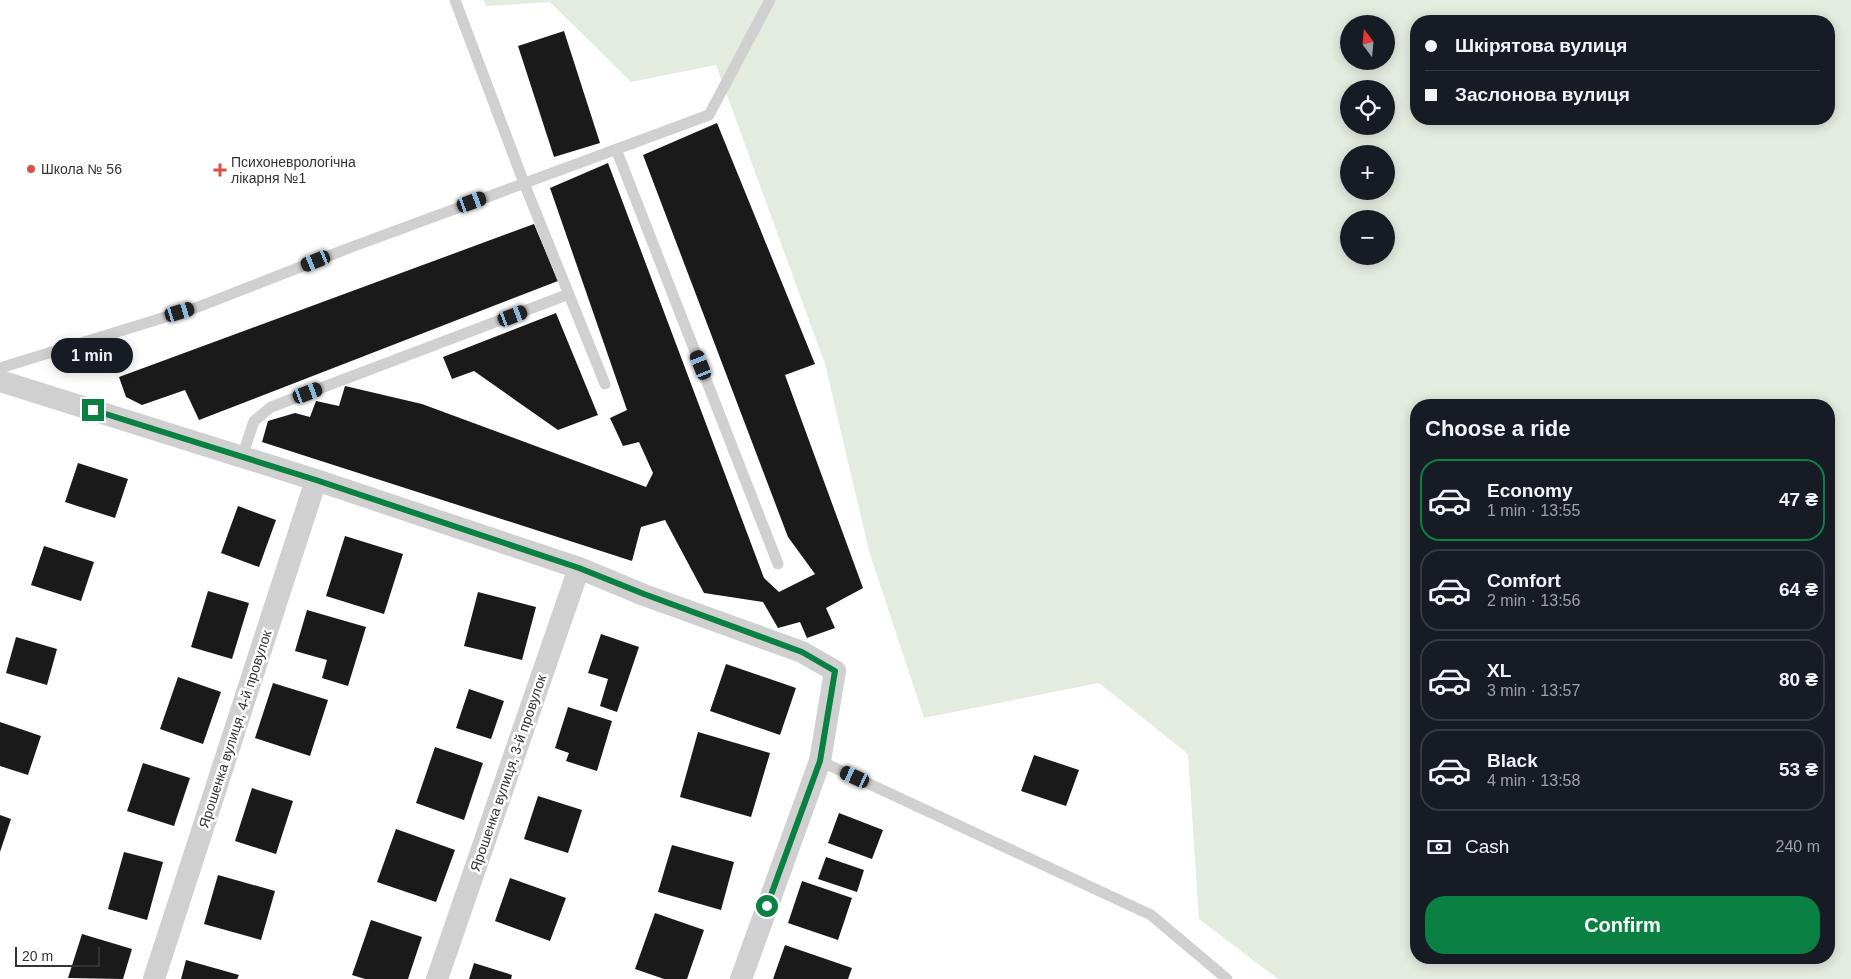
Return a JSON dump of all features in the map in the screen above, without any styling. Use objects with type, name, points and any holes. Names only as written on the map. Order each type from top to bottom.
[{"type":"street","points":[[0,381],[316,480],[579,568],[672,605],[802,652],[835,671],[820,761],[741,979]]},
{"type":"street","name":"Ярошенка вулиця, 4-й провулок","points":[[154,979],[316,480]]},
{"type":"street","name":"Ярошенка вулиця, 3-й провулок","points":[[437,979],[579,568]]},
{"type":"lane","points":[[455,0],[524,183],[605,384]]},
{"type":"lane","points":[[0,368],[198,307],[349,248],[709,115],[770,0]]},
{"type":"lane","points":[[616,149],[778,564]]},
{"type":"lane","points":[[242,457],[254,421],[271,407],[569,294]]},
{"type":"lane","points":[[820,761],[1151,915],[1227,979]]},
{"type":"shaded area","points":[[484,0],[1851,0],[1851,979],[1278,979],[1199,919],[1188,754],[1099,683],[924,718],[869,551],[825,364],[716,65],[631,82],[550,2],[486,6]]},
{"type":"building","points":[[564,31],[600,143],[554,157],[518,46]]},
{"type":"building","points":[[717,123],[815,364],[785,375],[863,588],[826,608],[835,628],[807,638],[800,622],[778,628],[763,602],[704,593],[665,520],[641,527],[632,561],[262,442],[268,421],[295,413],[310,417],[316,401],[339,406],[345,386],[422,404],[646,487],[653,473],[639,442],[623,446],[610,418],[627,410],[550,188],[608,163],[764,578],[779,592],[815,574],[788,537],[643,155]]},
{"type":"building","points":[[534,224],[558,281],[199,420],[185,390],[142,405],[126,397],[119,377]]},
{"type":"building","points":[[556,313],[598,415],[558,430],[474,371],[452,379],[443,357]]},
{"type":"building","points":[[78,463],[128,479],[115,518],[65,502]]},
{"type":"building","points":[[238,506],[276,520],[259,567],[221,553]]},
{"type":"building","points":[[345,536],[403,554],[384,614],[326,596]]},
{"type":"building","points":[[44,546],[94,562],[81,601],[31,585]]},
{"type":"building","points":[[208,591],[249,603],[232,659],[191,647]]},
{"type":"building","points":[[478,592],[536,607],[522,660],[464,646]]},
{"type":"building","points":[[307,610],[366,627],[348,686],[322,678],[327,660],[295,651]]},
{"type":"building","points":[[601,634],[639,647],[617,712],[600,706],[608,679],[588,673]]},
{"type":"building","points":[[16,637],[57,649],[47,685],[6,673]]},
{"type":"building","points":[[726,664],[796,688],[780,735],[710,711]]},
{"type":"building","points":[[178,677],[221,692],[203,744],[160,729]]},
{"type":"building","points":[[273,683],[328,700],[310,756],[255,738]]},
{"type":"building","points":[[469,689],[504,701],[491,739],[456,728]]},
{"type":"building","points":[[568,707],[612,721],[597,771],[566,761],[569,753],[555,748]]},
{"type":"building","points":[[0,722],[41,736],[28,775],[0,766]]},
{"type":"building","points":[[698,732],[770,753],[751,817],[680,797]]},
{"type":"building","points":[[435,747],[483,763],[464,820],[416,803]]},
{"type":"building","points":[[1034,755],[1079,770],[1066,806],[1021,791]]},
{"type":"building","points":[[143,763],[190,778],[174,826],[127,811]]},
{"type":"building","points":[[252,788],[293,801],[276,854],[235,841]]},
{"type":"building","points":[[538,796],[582,810],[568,853],[524,839]]},
{"type":"building","points":[[839,813],[883,830],[872,859],[828,843]]},
{"type":"building","points":[[0,815],[11,819],[0,852]]},
{"type":"building","points":[[396,829],[455,850],[436,902],[377,882]]},
{"type":"building","points":[[672,845],[734,862],[721,910],[658,892]]},
{"type":"building","points":[[124,852],[163,862],[147,920],[108,909]]},
{"type":"building","points":[[826,857],[864,870],[857,892],[818,879]]},
{"type":"building","points":[[218,875],[275,891],[261,940],[204,924]]},
{"type":"building","points":[[510,878],[566,898],[550,941],[495,921]]},
{"type":"building","points":[[802,881],[852,898],[838,940],[788,923]]},
{"type":"building","points":[[655,913],[704,930],[687,979],[664,979],[635,969]]},
{"type":"building","points":[[371,920],[422,937],[408,979],[365,979],[352,975]]},
{"type":"building","points":[[82,934],[132,949],[123,979],[68,978]]},
{"type":"building","points":[[785,945],[852,968],[848,979],[773,979]]},
{"type":"building","points":[[186,960],[239,975],[237,979],[181,979]]},
{"type":"building","points":[[474,963],[512,975],[511,979],[469,979]]},
{"type":"place","name":"Школа № 56","points":[[31,169]]},
{"type":"place","name":"Психоневрологічна лікарня №1","points":[[220,170]]},
{"type":"route","points":[[93,410],[316,480],[579,568],[802,652],[835,671],[820,761],[767,906]]}]
